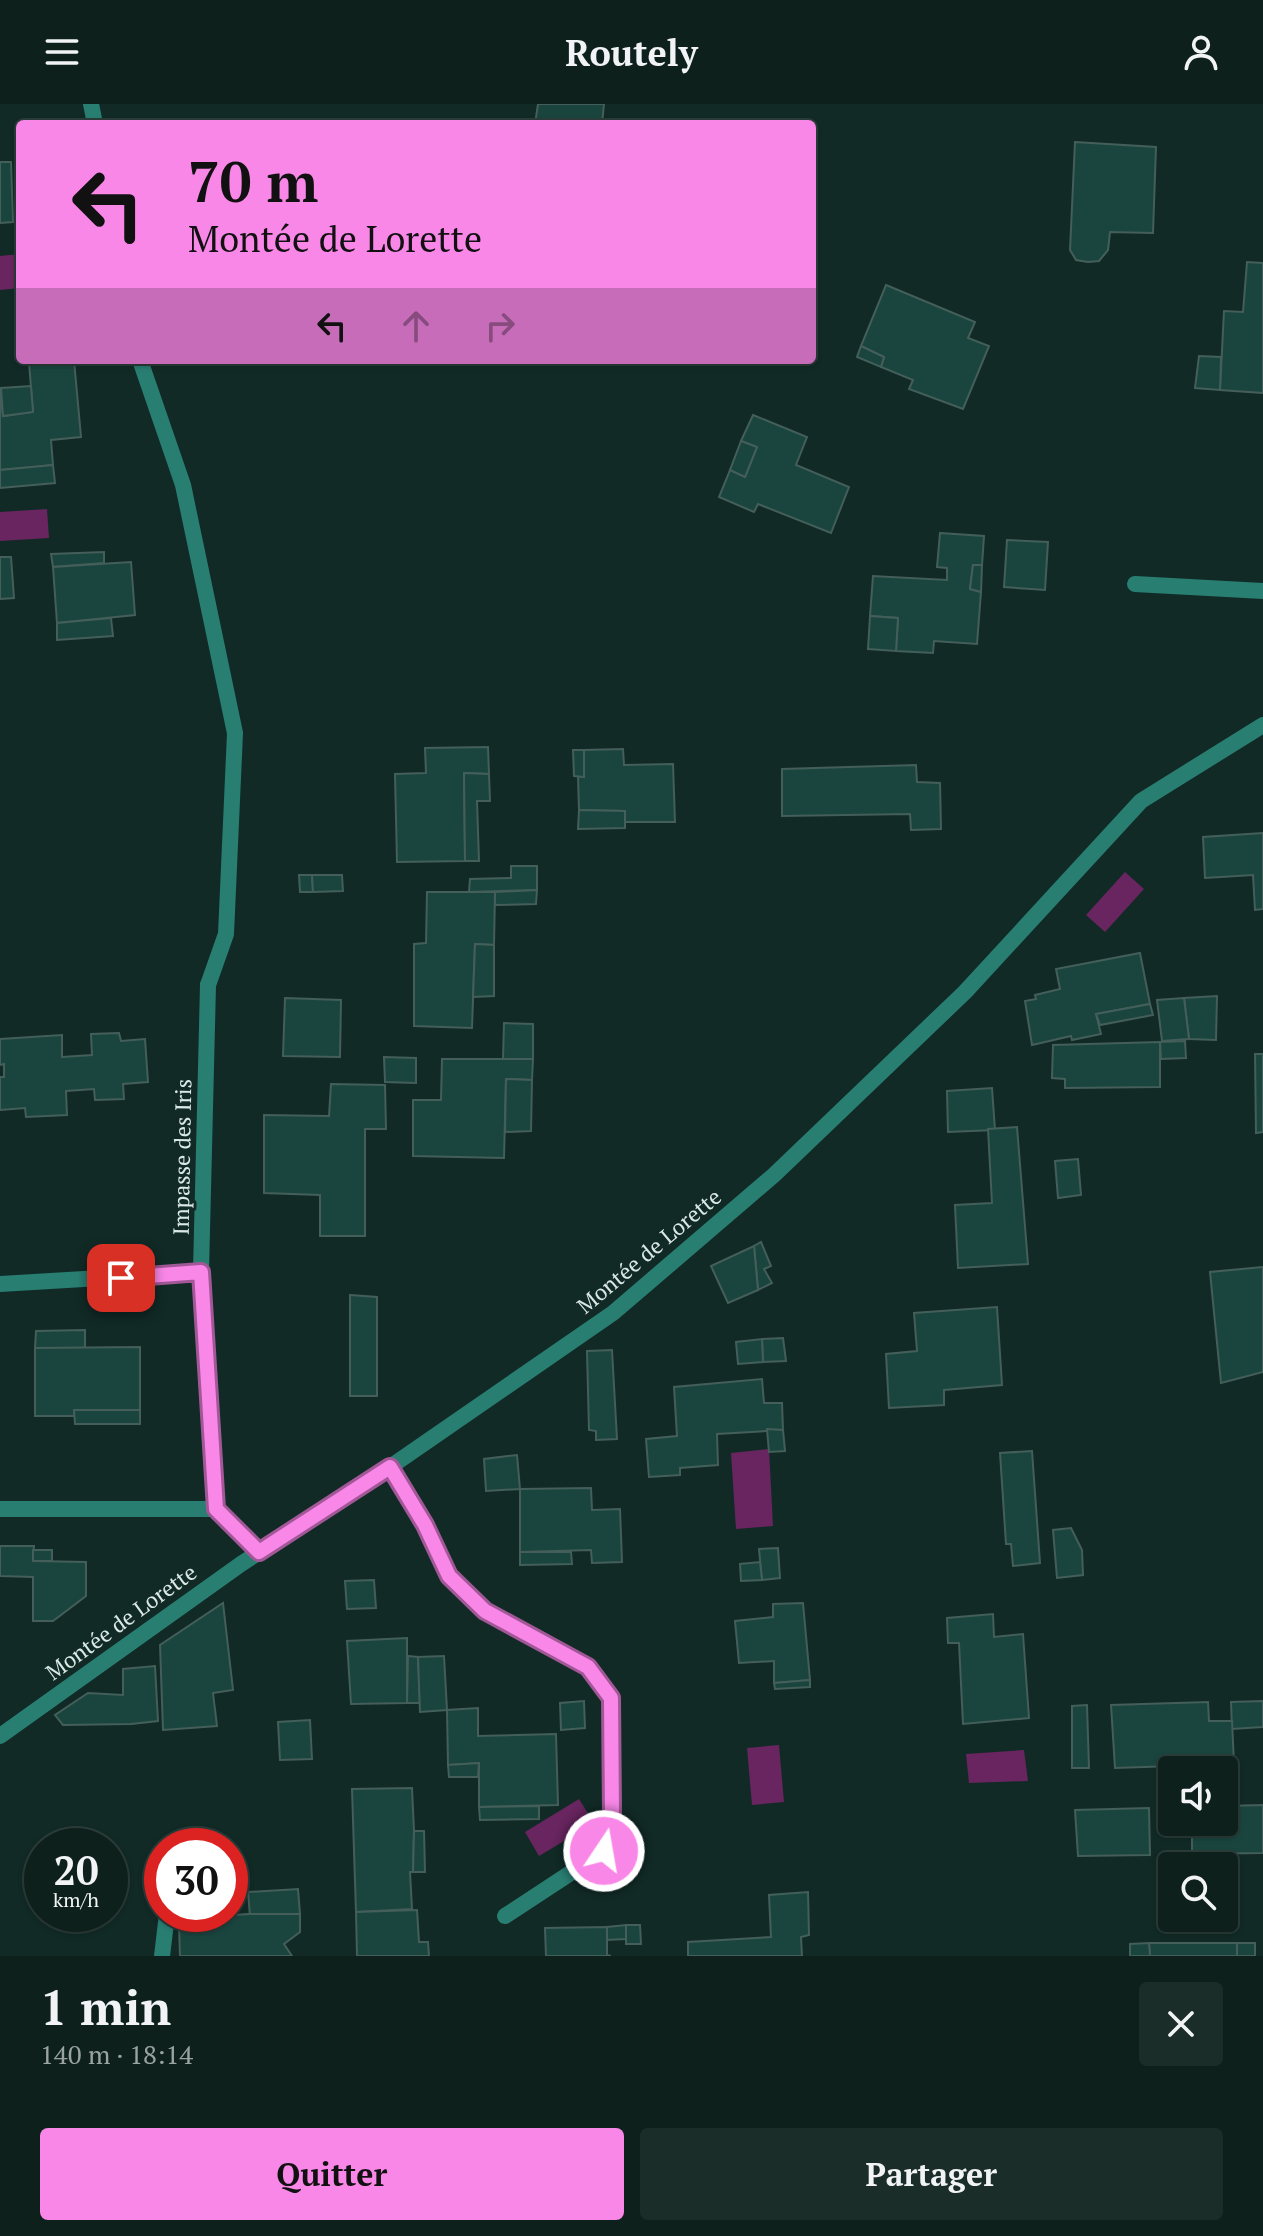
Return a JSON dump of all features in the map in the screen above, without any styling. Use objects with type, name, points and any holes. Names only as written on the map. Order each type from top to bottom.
[{"type":"street","name":"Impasse des Iris","points":[[141,364],[183,485],[235,733],[226,934],[208,985],[201,1272],[216,1509]]},
{"type":"street","points":[[1135,584],[1263,591]]},
{"type":"street","name":"Montée de Lorette","points":[[0,1736],[259,1552],[390,1467],[613,1313],[774,1175],[965,992],[1141,801],[1263,725]]},
{"type":"street","points":[[0,1284],[201,1272]]},
{"type":"street","points":[[390,1467],[425,1525],[449,1576],[485,1611],[588,1667],[611,1698],[612,1814],[604,1851],[505,1916]]},
{"type":"street","points":[[0,1509],[216,1509],[259,1552]]},
{"type":"street","points":[[162,1956],[165,1932]]},
{"type":"shaded area","points":[[16,254],[16,288],[0,290],[0,256]]},
{"type":"shaded area","points":[[47,509],[49,538],[0,541],[0,512]]},
{"type":"shaded area","points":[[1125,872],[1144,889],[1105,932],[1086,915]]},
{"type":"shaded area","points":[[769,1449],[773,1526],[736,1529],[731,1453]]},
{"type":"shaded area","points":[[779,1745],[784,1802],[752,1805],[747,1748]]},
{"type":"shaded area","points":[[1024,1750],[1028,1781],[969,1783],[966,1754]]},
{"type":"shaded area","points":[[579,1799],[594,1823],[539,1856],[525,1832]]},
{"type":"building","points":[[538,104],[604,104],[602,120],[536,120]]},
{"type":"building","points":[[1075,142],[1156,147],[1153,233],[1110,232],[1108,250],[1099,261],[1076,260],[1070,250]]},
{"type":"building","points":[[0,162],[11,162],[13,222],[0,223]]},
{"type":"building","points":[[1247,262],[1263,263],[1263,393],[1220,390],[1224,311],[1243,312]]},
{"type":"building","points":[[886,285],[975,322],[968,338],[989,346],[963,409],[909,389],[913,380],[881,367],[884,357],[861,346]]},
{"type":"building","points":[[861,346],[884,357],[881,367],[857,357]]},
{"type":"building","points":[[1199,356],[1221,357],[1220,390],[1195,388]]},
{"type":"building","points":[[29,364],[74,364],[81,437],[51,440],[53,465],[0,470],[0,388],[3,416],[33,412]]},
{"type":"building","points":[[31,386],[33,412],[3,416],[1,388]]},
{"type":"building","points":[[753,415],[807,437],[796,465],[849,487],[831,533],[758,504],[754,512],[719,497],[730,470],[745,477],[757,447],[741,441]]},
{"type":"building","points":[[741,441],[757,447],[745,477],[730,470]]},
{"type":"building","points":[[53,465],[55,483],[0,488],[0,470]]},
{"type":"building","points":[[940,533],[984,536],[982,565],[973,565],[970,589],[981,592],[977,644],[934,641],[933,653],[896,651],[898,618],[870,616],[873,576],[947,580],[947,568],[937,567]]},
{"type":"building","points":[[1007,540],[1048,542],[1045,590],[1004,587]]},
{"type":"building","points":[[104,552],[104,563],[53,567],[51,554]]},
{"type":"building","points":[[0,557],[11,557],[14,598],[0,599]]},
{"type":"building","points":[[131,562],[135,615],[57,623],[53,567]]},
{"type":"building","points":[[973,565],[982,565],[981,592],[970,589]]},
{"type":"building","points":[[870,616],[898,618],[896,651],[868,649]]},
{"type":"building","points":[[111,618],[113,636],[57,640],[57,623]]},
{"type":"building","points":[[488,747],[489,774],[464,773],[465,861],[397,862],[395,774],[426,773],[425,748]]},
{"type":"building","points":[[623,749],[624,765],[673,764],[675,822],[625,822],[625,811],[579,810],[578,776],[584,777],[584,750]]},
{"type":"building","points":[[573,750],[584,750],[584,777],[574,776]]},
{"type":"building","points":[[916,765],[917,782],[940,783],[941,829],[911,830],[910,814],[782,816],[782,769]]},
{"type":"building","points":[[464,773],[489,774],[490,801],[477,801],[479,861],[465,861]]},
{"type":"building","points":[[579,810],[625,811],[625,828],[578,829]]},
{"type":"building","points":[[1263,833],[1263,909],[1255,910],[1253,875],[1205,878],[1203,837]]},
{"type":"building","points":[[511,866],[537,866],[537,890],[469,892],[470,879],[511,878]]},
{"type":"building","points":[[299,875],[312,875],[313,892],[300,892]]},
{"type":"building","points":[[312,875],[342,875],[343,891],[313,892]]},
{"type":"building","points":[[537,890],[536,904],[495,905],[495,892]]},
{"type":"building","points":[[427,892],[495,892],[494,945],[475,944],[472,1028],[414,1026],[414,944],[426,943]]},
{"type":"building","points":[[475,944],[494,945],[494,996],[473,997]]},
{"type":"building","points":[[1140,953],[1150,1004],[1096,1014],[1101,1034],[1072,1040],[1071,1036],[1032,1045],[1025,1001],[1036,999],[1035,995],[1060,989],[1056,969]]},
{"type":"building","points":[[1217,996],[1216,1040],[1189,1039],[1184,998]]},
{"type":"building","points":[[285,998],[341,1000],[340,1057],[283,1056]]},
{"type":"building","points":[[1184,998],[1189,1039],[1162,1041],[1157,1000]]},
{"type":"building","points":[[1150,1004],[1153,1015],[1100,1025],[1096,1014]]},
{"type":"building","points":[[504,1023],[533,1024],[533,1059],[503,1059]]},
{"type":"building","points":[[119,1033],[121,1041],[145,1039],[148,1082],[123,1084],[124,1099],[95,1100],[94,1089],[66,1091],[67,1115],[26,1117],[25,1108],[0,1110],[0,1077],[4,1077],[4,1064],[0,1065],[0,1039],[62,1035],[62,1057],[92,1055],[91,1034]]},
{"type":"building","points":[[1185,1041],[1186,1058],[1161,1059],[1160,1042]]},
{"type":"building","points":[[1160,1042],[1160,1087],[1065,1088],[1065,1079],[1052,1078],[1053,1045]]},
{"type":"building","points":[[1255,1054],[1263,1054],[1263,1132],[1256,1133]]},
{"type":"building","points":[[384,1057],[416,1058],[416,1083],[385,1082]]},
{"type":"building","points":[[442,1059],[533,1059],[532,1080],[506,1079],[504,1158],[413,1156],[413,1100],[441,1100]]},
{"type":"building","points":[[506,1079],[532,1080],[531,1131],[505,1132]]},
{"type":"building","points":[[331,1084],[385,1085],[386,1129],[365,1129],[365,1236],[320,1236],[320,1195],[264,1193],[264,1115],[329,1116]]},
{"type":"building","points":[[992,1088],[995,1130],[948,1132],[947,1091]]},
{"type":"building","points":[[1017,1127],[1028,1264],[958,1268],[955,1205],[992,1203],[988,1129]]},
{"type":"building","points":[[1078,1159],[1081,1195],[1058,1198],[1055,1161]]},
{"type":"building","points":[[761,1242],[771,1266],[764,1269],[772,1283],[758,1290],[754,1246]]},
{"type":"building","points":[[754,1246],[758,1290],[728,1303],[711,1266]]},
{"type":"building","points":[[1263,1267],[1263,1372],[1221,1383],[1210,1272]]},
{"type":"building","points":[[350,1295],[377,1297],[377,1396],[350,1396]]},
{"type":"building","points":[[997,1307],[1002,1385],[944,1390],[944,1405],[889,1408],[886,1354],[917,1351],[914,1313]]},
{"type":"building","points":[[85,1330],[85,1348],[35,1348],[36,1331]]},
{"type":"building","points":[[783,1338],[786,1361],[763,1362],[762,1339]]},
{"type":"building","points":[[762,1339],[763,1362],[738,1364],[736,1342]]},
{"type":"building","points":[[140,1347],[140,1410],[74,1410],[74,1416],[35,1416],[35,1348]]},
{"type":"building","points":[[612,1350],[617,1439],[596,1440],[596,1431],[589,1430],[587,1351]]},
{"type":"building","points":[[762,1379],[764,1403],[782,1403],[783,1430],[717,1434],[718,1465],[680,1468],[680,1475],[649,1477],[646,1439],[677,1436],[674,1387]]},
{"type":"building","points":[[74,1410],[140,1410],[140,1424],[75,1424]]},
{"type":"building","points":[[767,1429],[783,1430],[785,1451],[769,1452]]},
{"type":"building","points":[[1032,1451],[1040,1563],[1013,1566],[1011,1544],[1006,1544],[1000,1453]]},
{"type":"building","points":[[517,1455],[520,1489],[486,1491],[484,1459]]},
{"type":"building","points":[[591,1488],[592,1510],[620,1509],[622,1562],[592,1563],[591,1550],[520,1552],[520,1489]]},
{"type":"building","points":[[1071,1528],[1082,1550],[1083,1575],[1057,1578],[1053,1530]]},
{"type":"building","points":[[0,1546],[34,1546],[33,1561],[86,1562],[86,1596],[53,1621],[33,1621],[33,1577],[0,1576]]},
{"type":"building","points":[[778,1548],[780,1578],[762,1580],[759,1549]]},
{"type":"building","points":[[33,1550],[52,1550],[52,1561],[33,1561]]},
{"type":"building","points":[[520,1552],[571,1552],[572,1564],[520,1565]]},
{"type":"building","points":[[760,1562],[762,1580],[741,1581],[740,1564]]},
{"type":"building","points":[[374,1580],[376,1608],[347,1609],[345,1581]]},
{"type":"building","points":[[223,1603],[233,1690],[213,1693],[217,1726],[163,1730],[160,1645]]},
{"type":"building","points":[[803,1603],[810,1680],[774,1683],[774,1661],[739,1663],[735,1621],[773,1617],[773,1604]]},
{"type":"building","points":[[993,1614],[994,1637],[1023,1634],[1029,1718],[963,1724],[959,1643],[948,1643],[947,1618]]},
{"type":"building","points":[[407,1638],[407,1703],[351,1704],[347,1641]]},
{"type":"building","points":[[408,1656],[418,1657],[420,1703],[407,1703]]},
{"type":"building","points":[[444,1656],[447,1710],[420,1712],[418,1657]]},
{"type":"building","points":[[155,1666],[158,1721],[63,1725],[55,1715],[88,1693],[123,1695],[123,1669]]},
{"type":"building","points":[[810,1680],[810,1687],[775,1689],[774,1683]]},
{"type":"building","points":[[584,1701],[585,1728],[561,1730],[560,1703]]},
{"type":"building","points":[[1263,1701],[1263,1727],[1232,1729],[1231,1702]]},
{"type":"building","points":[[1208,1702],[1209,1721],[1232,1721],[1234,1756],[1158,1756],[1158,1767],[1115,1768],[1111,1705]]},
{"type":"building","points":[[1087,1705],[1089,1768],[1072,1768],[1072,1706]]},
{"type":"building","points":[[478,1708],[478,1736],[556,1734],[558,1805],[479,1807],[479,1763],[448,1765],[447,1710]]},
{"type":"building","points":[[310,1720],[312,1759],[280,1760],[278,1722]]},
{"type":"building","points":[[479,1763],[478,1777],[449,1777],[448,1765]]},
{"type":"building","points":[[412,1788],[412,1909],[356,1912],[352,1789]]},
{"type":"building","points":[[1263,1805],[1263,1853],[1192,1852],[1192,1836],[1238,1836],[1238,1806]]},
{"type":"building","points":[[539,1806],[539,1819],[480,1820],[479,1807]]},
{"type":"building","points":[[1149,1808],[1150,1855],[1078,1856],[1075,1810]]},
{"type":"building","points":[[414,1831],[424,1831],[425,1872],[413,1872]]},
{"type":"building","points":[[298,1889],[300,1914],[250,1916],[248,1892]]},
{"type":"building","points":[[808,1892],[809,1935],[801,1937],[802,1956],[688,1956],[688,1942],[771,1937],[769,1895]]},
{"type":"building","points":[[417,1910],[419,1942],[428,1942],[429,1956],[357,1956],[356,1912]]},
{"type":"building","points":[[248,1914],[300,1914],[300,1932],[284,1944],[292,1956],[180,1956],[179,1932],[248,1932]]},
{"type":"building","points":[[626,1925],[626,1939],[606,1940],[607,1927]]},
{"type":"building","points":[[626,1925],[640,1925],[641,1944],[626,1944]]},
{"type":"building","points":[[607,1927],[607,1955],[611,1956],[546,1956],[545,1928]]},
{"type":"building","points":[[1149,1943],[1237,1943],[1237,1956],[1150,1956]]},
{"type":"building","points":[[1149,1943],[1150,1956],[1130,1956],[1130,1944]]},
{"type":"building","points":[[1237,1943],[1255,1943],[1255,1956],[1237,1956]]},
{"type":"route","points":[[121,1278],[201,1272],[216,1509],[259,1552],[390,1467],[425,1525],[449,1576],[485,1611],[588,1667],[611,1698],[612,1814],[604,1851]]}]
